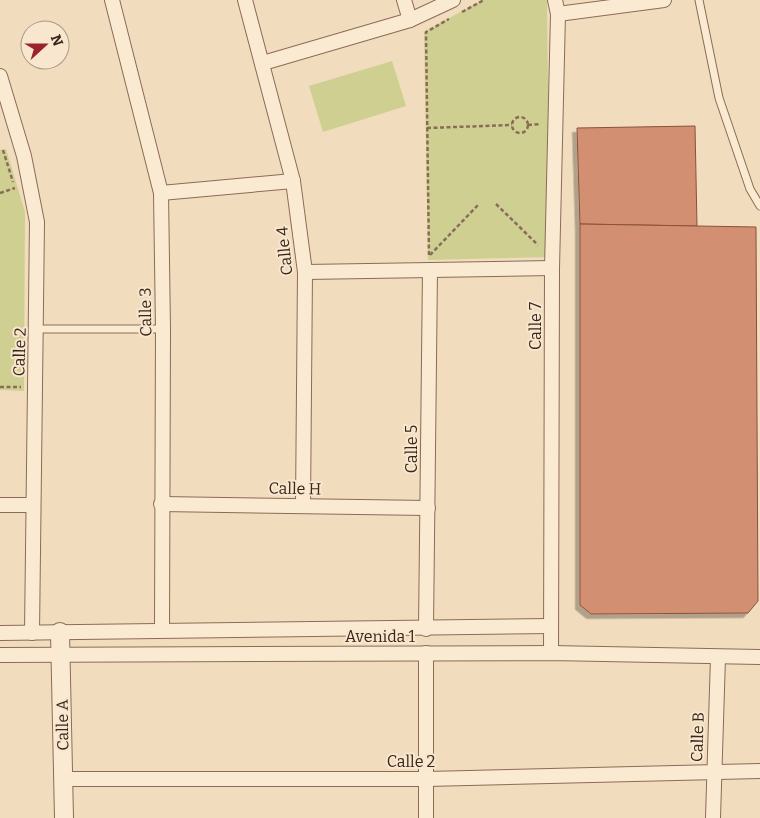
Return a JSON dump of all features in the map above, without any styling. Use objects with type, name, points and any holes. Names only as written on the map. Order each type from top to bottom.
[{"type":"street","name":"Calle 3","points":[[112,0],[161,192],[163,329],[162,630]]},
{"type":"street","name":"Calle 4","points":[[245,0],[293,181],[305,272],[303,506]]},
{"type":"street","points":[[404,0],[410,20]]},
{"type":"street","points":[[263,63],[410,20],[453,0]]},
{"type":"street","name":"Calle 7","points":[[551,653],[552,268],[558,14],[555,0]]},
{"type":"street","points":[[558,14],[664,0]]},
{"type":"street","name":"Calle 2","points":[[0,76],[24,156],[37,222],[37,329],[29,388],[33,505],[32,633]]},
{"type":"street","points":[[161,192],[293,181]]},
{"type":"street","points":[[305,272],[429,263],[552,268]]},
{"type":"street","name":"Calle 5","points":[[426,629],[429,263]]},
{"type":"street","name":"Calle H","points":[[161,504],[428,508]]},
{"type":"street","points":[[0,505],[33,505]]},
{"type":"street","name":"Avenida 1","points":[[0,633],[551,626]]},
{"type":"street","name":"Calle A","points":[[60,632],[64,818]]},
{"type":"street","points":[[426,653],[426,818]]},
{"type":"street","name":"Avenida 1","points":[[0,655],[551,653],[760,657]]},
{"type":"street","name":"Calle B","points":[[713,818],[718,657]]},
{"type":"street","name":"Calle 2","points":[[63,779],[427,779],[760,771]]},
{"type":"lane","points":[[698,0],[719,98],[750,189],[760,206]]},
{"type":"lane","points":[[37,329],[163,329]]},
{"type":"path","points":[[458,14],[484,0]]},
{"type":"path","points":[[429,263],[426,32],[450,19]]},
{"type":"path","points":[[512,125],[514,120],[520,117],[526,120],[528,125]]},
{"type":"path","points":[[528,125],[545,124]]},
{"type":"path","points":[[427,128],[512,125]]},
{"type":"path","points":[[512,125],[516,132],[520,133],[524,132],[528,125]]},
{"type":"path","points":[[3,150],[17,197]]},
{"type":"path","points":[[0,193],[15,188]]},
{"type":"path","points":[[429,263],[479,204]]},
{"type":"path","points":[[496,204],[540,247]]},
{"type":"path","points":[[429,263],[439,256]]},
{"type":"path","points":[[22,379],[29,388]]},
{"type":"path","points":[[0,387],[29,388]]},
{"type":"green space","points":[[482,0],[547,0],[550,257],[428,260],[424,32]]},
{"type":"green space","points":[[392,61],[406,106],[323,132],[309,86]]},
{"type":"green space","points":[[6,149],[25,212],[24,391],[0,390],[0,150]]},
{"type":"building","points":[[695,126],[697,226],[580,224],[577,128]]},
{"type":"building","points":[[580,224],[756,227],[758,601],[748,613],[591,614],[580,605]]}]
